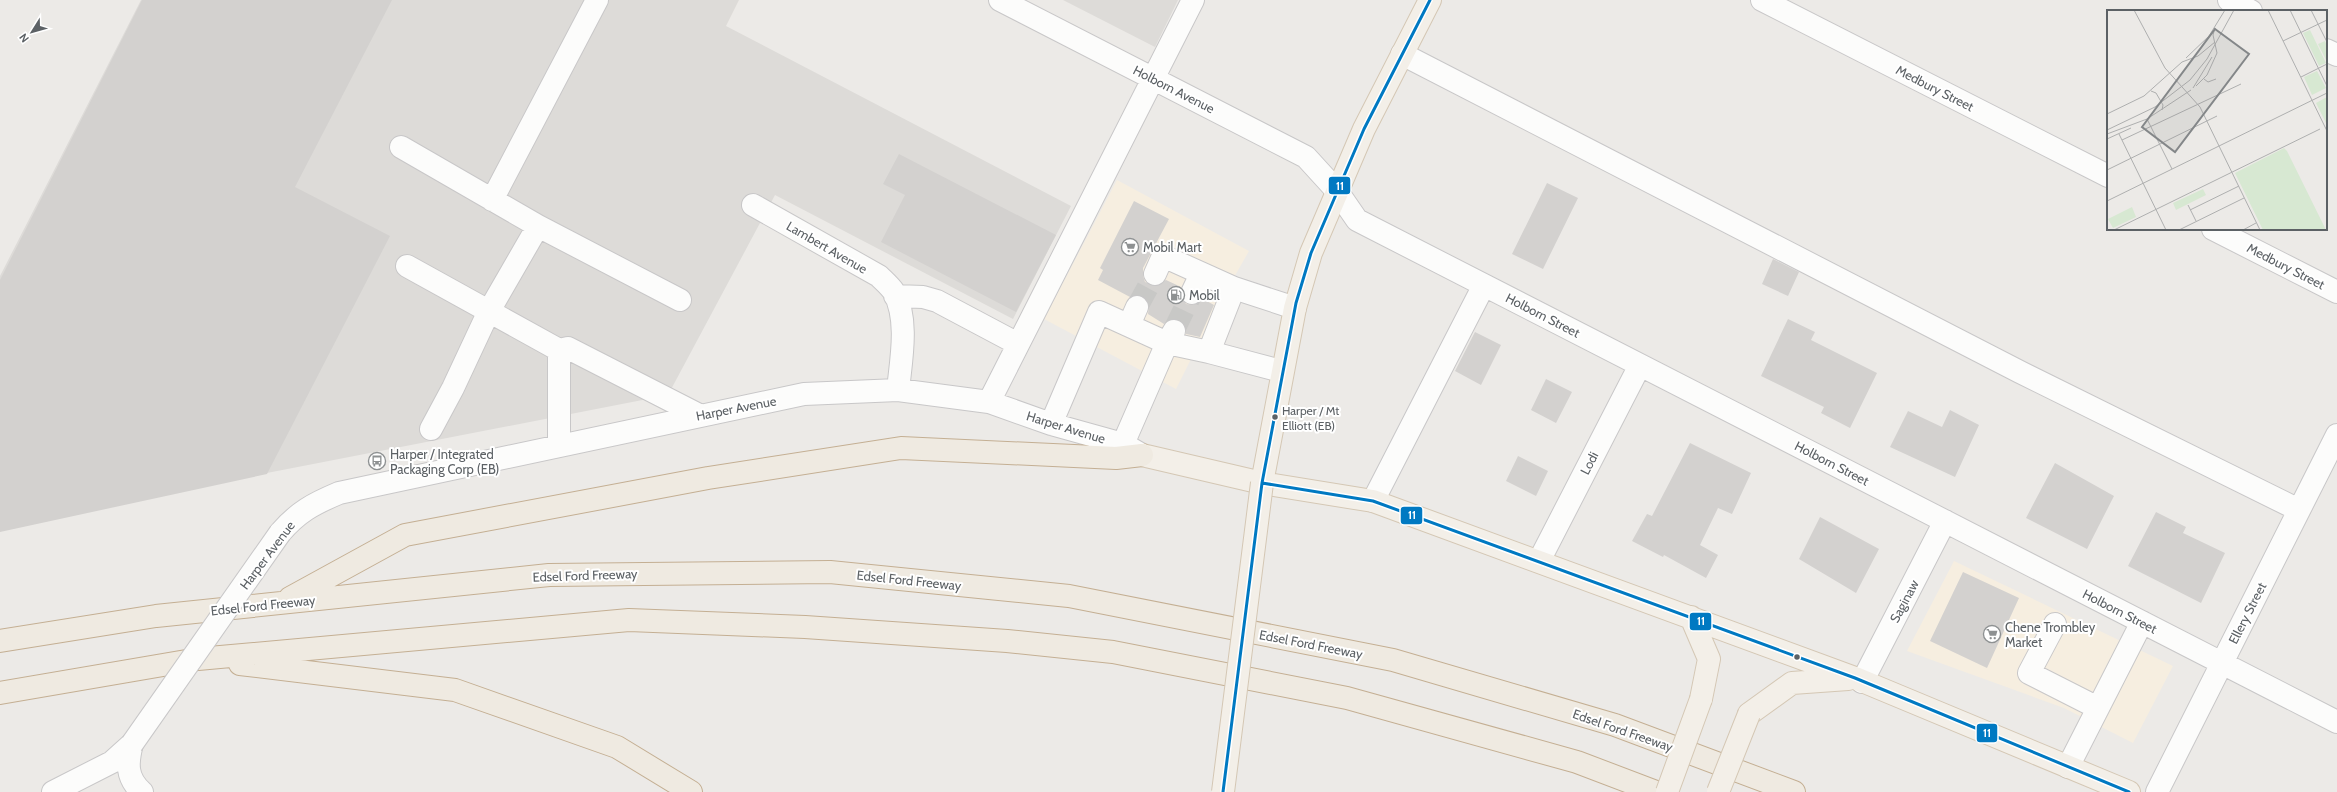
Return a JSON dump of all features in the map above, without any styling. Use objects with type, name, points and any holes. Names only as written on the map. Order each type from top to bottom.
[{"type":"highway","points":[[281,603],[405,535],[708,478],[900,448],[1116,458],[1142,455]]},
{"type":"highway","name":"Edsel Ford Freeway","points":[[0,641],[156,616],[549,575],[822,572],[1069,596],[1393,660],[1615,725],[1794,792]]},
{"type":"highway","points":[[0,693],[198,659],[629,620],[805,627],[1007,641],[1113,652],[1348,698],[1578,762],[1656,792]]},
{"type":"highway","points":[[198,659],[455,690],[616,747],[690,792]]},
{"type":"main road","points":[[1223,792],[1262,483],[1281,371],[1295,308],[1311,253],[1364,129],[1430,0]]},
{"type":"main road","name":"Harper Avenue","points":[[1142,455],[1262,483],[1373,501],[1859,680]]},
{"type":"main road","points":[[1666,792],[1701,699],[1709,659],[1691,617]]},
{"type":"main road","points":[[1718,792],[1749,714],[1792,683],[1859,680],[2129,792]]},
{"type":"street","points":[[492,200],[597,0]]},
{"type":"street","name":"Holborn Avenue","points":[[1000,0],[1153,77],[1306,157],[1337,191]]},
{"type":"street","points":[[989,402],[1193,0]]},
{"type":"street","name":"Medbury Street","points":[[1762,0],[2107,175]]},
{"type":"street","points":[[2229,0],[2249,10]]},
{"type":"street","points":[[2327,50],[2337,55]]},
{"type":"street","points":[[1402,54],[2020,372],[2299,510]]},
{"type":"street","points":[[401,147],[538,226],[680,300]]},
{"type":"street","name":"Holborn Street","points":[[1337,191],[1358,220],[2337,722]]},
{"type":"street","name":"Lambert Avenue","points":[[753,205],[879,276],[895,296],[902,330],[898,390]]},
{"type":"street","points":[[431,429],[453,388],[489,311],[538,226]]},
{"type":"street","name":"Medbury Street","points":[[2215,230],[2337,292]]},
{"type":"street","points":[[1155,274],[1163,256],[1234,288],[1295,308]]},
{"type":"street","points":[[407,266],[558,350],[568,348],[699,415]]},
{"type":"street","points":[[1192,293],[1201,274]]},
{"type":"street","points":[[1373,501],[1484,285]]},
{"type":"street","points":[[1209,352],[1234,288]]},
{"type":"street","points":[[895,296],[923,297],[937,302],[1018,344]]},
{"type":"street","points":[[1051,424],[1099,312],[1133,316],[1171,336],[1209,352],[1281,371]]},
{"type":"street","points":[[1123,444],[1171,336]]},
{"type":"street","points":[[558,350],[559,446]]},
{"type":"street","name":"Lodi","points":[[1539,561],[1640,365]]},
{"type":"street","name":"Harper Avenue","points":[[53,792],[94,773],[112,762],[132,744],[280,533],[292,520],[311,505],[339,493],[699,415],[804,394],[898,390],[989,402],[1051,424],[1123,444],[1142,455]]},
{"type":"street","name":"Ellery Street","points":[[2157,792],[2337,434]]},
{"type":"street","name":"Saginaw","points":[[1859,680],[1946,521]]},
{"type":"street","points":[[2068,767],[2142,622]]},
{"type":"street","points":[[2055,624],[2030,673],[2098,708]]},
{"type":"street","points":[[132,744],[128,762],[131,780],[142,792]]},
{"type":"shaded area","points":[[141,0],[739,0],[726,26],[1071,206],[1013,319],[775,195],[668,395],[0,525],[0,276]]},
{"type":"shaded area","points":[[1063,0],[1178,0],[1155,47]]},
{"type":"shaded area","points":[[1117,180],[1249,251],[1217,307],[1176,389],[1044,319]]},
{"type":"shaded area","points":[[1954,561],[2173,666],[2133,743],[2064,708],[1907,651]]},
{"type":"building","points":[[142,0],[392,0],[295,187],[390,236],[267,474],[0,532],[0,280]]},
{"type":"building","points":[[899,154],[1056,235],[1016,312],[881,242],[905,195],[883,184]]},
{"type":"building","points":[[1547,183],[1578,198],[1543,269],[1512,254]]},
{"type":"building","points":[[1134,201],[1169,219],[1143,268],[1145,282],[1156,286],[1166,280],[1181,287],[1180,294],[1186,304],[1193,305],[1203,299],[1214,305],[1200,337],[1186,334],[1185,325],[1180,320],[1174,319],[1164,324],[1148,314],[1149,305],[1142,296],[1130,297],[1098,280],[1103,270],[1100,268]]},
{"type":"building","points":[[1773,259],[1799,272],[1788,296],[1762,284]]},
{"type":"building","points":[[1788,319],[1815,332],[1811,340],[1877,373],[1850,428],[1821,413],[1824,407],[1761,376]]},
{"type":"building","points":[[1475,332],[1501,345],[1481,385],[1455,371]]},
{"type":"building","points":[[1546,379],[1572,392],[1556,423],[1531,410]]},
{"type":"building","points":[[1950,410],[1979,425],[1955,477],[1890,447],[1908,411],[1942,427]]},
{"type":"building","points":[[1690,443],[1751,473],[1732,514],[1718,508],[1700,545],[1718,555],[1706,578],[1664,555],[1663,557],[1632,541],[1647,514],[1652,516]]},
{"type":"building","points":[[1518,456],[1548,471],[1536,496],[1506,481]]},
{"type":"building","points":[[2055,463],[2114,496],[2087,549],[2026,518]]},
{"type":"building","points":[[2156,512],[2186,527],[2183,533],[2225,553],[2201,603],[2128,566]]},
{"type":"building","points":[[1820,517],[1879,549],[1856,593],[1799,559]]},
{"type":"building","points":[[1963,572],[2019,598],[1987,668],[1930,641]]},
{"type":"tunnel","points":[[1137,307],[1155,274]]},
{"type":"tunnel","points":[[1174,330],[1192,293]]},
{"type":"transit line","name":"11","points":[[1223,792],[1262,483],[1296,303],[1311,253],[1364,129],[1430,0]]},
{"type":"transit line","name":"11","points":[[1262,483],[1373,501],[1855,678],[2129,792]]},
{"type":"place","name":"Mobil Mart","points":[[1130,247]]},
{"type":"place","name":"Mobil","points":[[1176,295]]},
{"type":"place","name":"Harper / Mt Elliott (EB)","points":[[1275,417]]},
{"type":"place","name":"Harper / Integrated Packaging Corp (EB)","points":[[377,461]]},
{"type":"place","name":"Chene Trombley Market","points":[[1992,634]]}]
